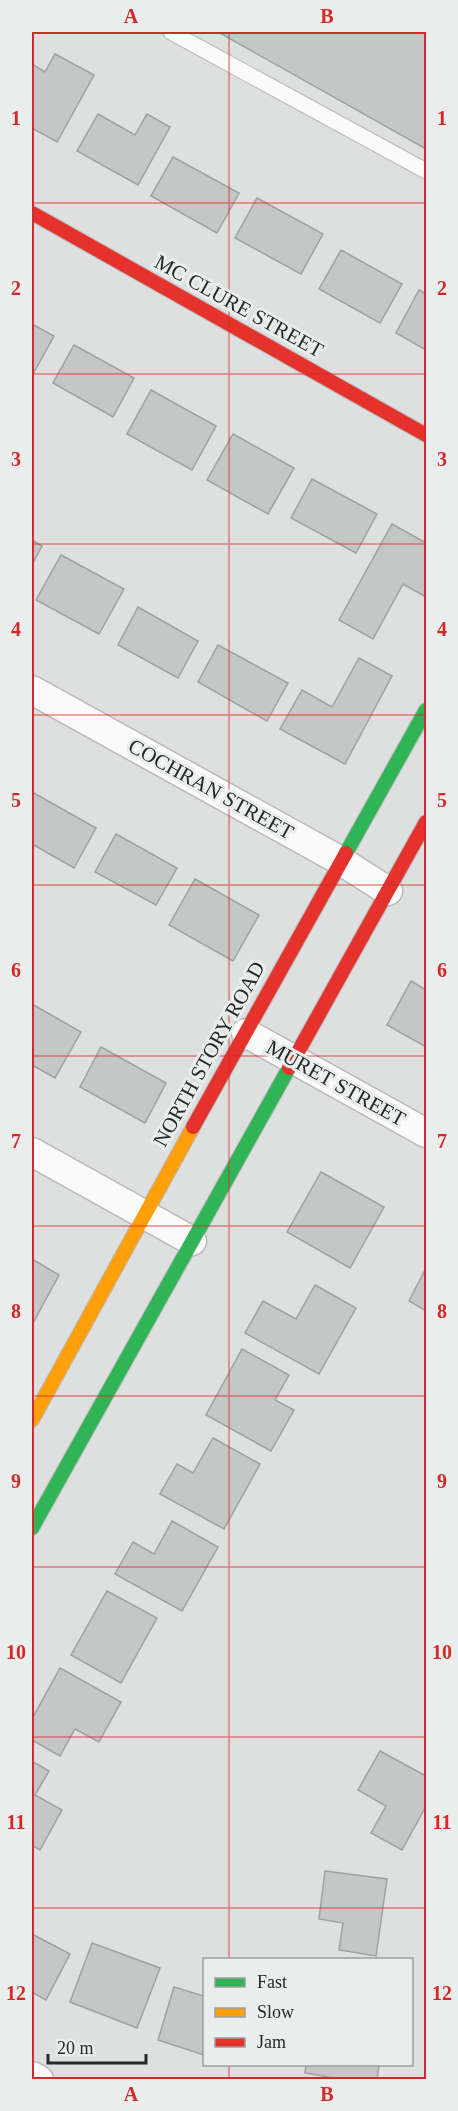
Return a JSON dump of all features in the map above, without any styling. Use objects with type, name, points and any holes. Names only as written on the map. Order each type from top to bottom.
[{"type":"main road","name":"MC CLURE STREET","points":[[32,213],[426,435]]},
{"type":"main road","name":"NORTH STORY ROAD","points":[[32,1420],[144,1214],[426,710]]},
{"type":"main road","points":[[32,1528],[426,822]]},
{"type":"street","name":"COCHRAN STREET","points":[[32,690],[341,861],[388,891]]},
{"type":"street","name":"MURET STREET","points":[[246,1033],[426,1133]]},
{"type":"street","points":[[32,1152],[192,1241]]},
{"type":"street","points":[[32,2076],[39,2079]]},
{"type":"lane","points":[[171,32],[426,171]]},
{"type":"building","points":[[218,32],[426,32],[426,149]]},
{"type":"building","points":[[55,54],[94,75],[57,142],[32,128],[32,64],[45,72]]},
{"type":"building","points":[[98,114],[135,135],[147,114],[170,127],[138,185],[77,151]]},
{"type":"building","points":[[173,157],[239,193],[217,233],[151,196]]},
{"type":"building","points":[[257,198],[323,234],[301,274],[235,238]]},
{"type":"building","points":[[341,250],[402,284],[380,323],[319,289]]},
{"type":"building","points":[[419,290],[426,294],[426,350],[396,333]]},
{"type":"building","points":[[32,324],[54,336],[32,376]]},
{"type":"building","points":[[74,345],[134,378],[113,417],[53,383]]},
{"type":"building","points":[[151,390],[216,426],[192,470],[127,434]]},
{"type":"building","points":[[233,434],[294,468],[268,514],[207,480]]},
{"type":"building","points":[[312,479],[377,514],[356,553],[291,518]]},
{"type":"building","points":[[392,524],[426,543],[426,597],[403,584],[373,639],[339,620]]},
{"type":"building","points":[[32,540],[42,546],[32,565]]},
{"type":"building","points":[[61,555],[124,589],[99,634],[36,600]]},
{"type":"building","points":[[138,607],[198,641],[178,678],[118,645]]},
{"type":"building","points":[[218,645],[288,683],[267,721],[198,682]]},
{"type":"building","points":[[359,658],[392,676],[345,764],[280,729],[302,690],[332,707]]},
{"type":"building","points":[[32,792],[96,828],[74,868],[32,844]]},
{"type":"building","points":[[116,834],[177,868],[156,905],[95,872]]},
{"type":"building","points":[[195,879],[259,915],[233,961],[169,925]]},
{"type":"building","points":[[411,981],[426,990],[426,1047],[387,1025]]},
{"type":"building","points":[[32,1004],[81,1032],[55,1078],[32,1065]]},
{"type":"building","points":[[101,1047],[166,1083],[145,1123],[80,1087]]},
{"type":"building","points":[[321,1172],[384,1207],[350,1268],[287,1232]]},
{"type":"building","points":[[32,1259],[59,1275],[32,1325]]},
{"type":"building","points":[[426,1268],[426,1311],[409,1301]]},
{"type":"building","points":[[315,1285],[356,1308],[319,1374],[245,1333],[263,1301],[296,1319]]},
{"type":"building","points":[[242,1349],[289,1375],[275,1400],[294,1410],[271,1451],[206,1415]]},
{"type":"building","points":[[213,1438],[260,1464],[224,1529],[160,1494],[177,1464],[193,1473]]},
{"type":"building","points":[[172,1521],[218,1547],[182,1611],[115,1574],[133,1542],[154,1554]]},
{"type":"building","points":[[107,1591],[157,1618],[121,1683],[71,1655]]},
{"type":"building","points":[[60,1668],[121,1702],[99,1742],[75,1729],[60,1756],[32,1740],[32,1719]]},
{"type":"building","points":[[380,1751],[426,1776],[426,1806],[402,1850],[371,1833],[386,1806],[358,1790]]},
{"type":"building","points":[[32,1761],[49,1771],[35,1795],[62,1810],[40,1850],[32,1845]]},
{"type":"building","points":[[325,1871],[387,1879],[376,1956],[339,1950],[343,1923],[319,1919]]},
{"type":"building","points":[[32,1934],[70,1954],[46,2000],[32,1992]]},
{"type":"building","points":[[92,1943],[160,1968],[137,2028],[70,2002]]},
{"type":"building","points":[[174,1987],[203,1996],[203,2055],[158,2040]]},
{"type":"building","points":[[306,2066],[379,2066],[377,2080],[345,2080],[305,2073]]},
{"type":"traffic: fast","points":[[346,853],[426,710]]},
{"type":"traffic: fast","points":[[32,1528],[289,1068]]},
{"type":"traffic: slow","points":[[32,1420],[193,1127]]},
{"type":"traffic: jam","points":[[32,213],[426,435]]},
{"type":"traffic: jam","points":[[289,1068],[426,822]]},
{"type":"traffic: jam","points":[[193,1127],[346,853]]}]
